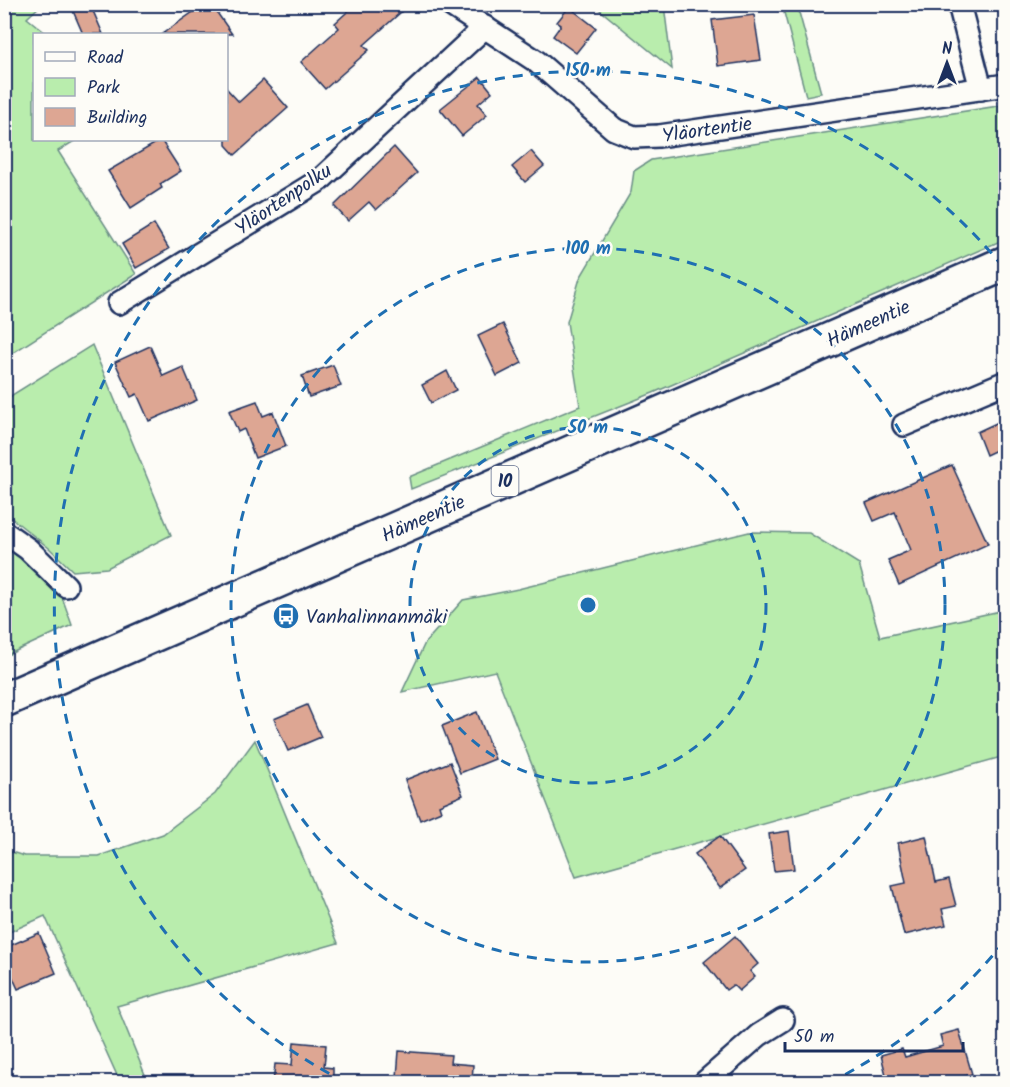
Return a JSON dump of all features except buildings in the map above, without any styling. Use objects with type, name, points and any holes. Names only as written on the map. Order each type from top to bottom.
[{"type":"highway","name":"Hämeentie","points":[[4,700],[1005,263]]},
{"type":"street","name":"Yläortentie","points":[[449,4],[536,61],[614,129],[634,137],[659,136],[1005,85]]},
{"type":"street","points":[[959,4],[981,89]]},
{"type":"street","name":"Yläortenpolku","points":[[118,303],[320,180],[485,27]]},
{"type":"street","points":[[904,425],[1005,382]]},
{"type":"street","points":[[4,532],[28,549],[66,586]]},
{"type":"street","points":[[705,1083],[759,1035],[783,1020]]},
{"type":"green space","points":[[5,4],[41,5],[27,18],[46,33],[33,33],[33,141],[74,141],[58,151],[136,274],[5,358]]},
{"type":"green space","points":[[594,5],[664,5],[672,69]]},
{"type":"green space","points":[[782,5],[797,5],[821,93],[806,96]]},
{"type":"green space","points":[[1005,105],[1005,239],[653,393],[411,489],[409,477],[580,406],[567,322],[580,278],[631,192],[634,171],[651,160]]},
{"type":"green space","points":[[92,345],[171,535],[107,568],[73,571],[49,548],[5,513],[5,406],[12,395]]},
{"type":"green space","points":[[749,532],[809,533],[859,564],[880,637],[1005,610],[1005,756],[576,877],[495,671],[402,692],[425,643],[463,600],[518,589]]},
{"type":"green space","points":[[4,543],[58,586],[72,625],[5,656]]},
{"type":"green space","points":[[255,740],[338,943],[117,1006],[148,1082],[120,1082],[45,916],[5,934],[5,850],[24,856],[99,856],[163,834],[215,794]]},
{"type":"place","name":"Vanhalinnanmäki","points":[[286,616]]}]
